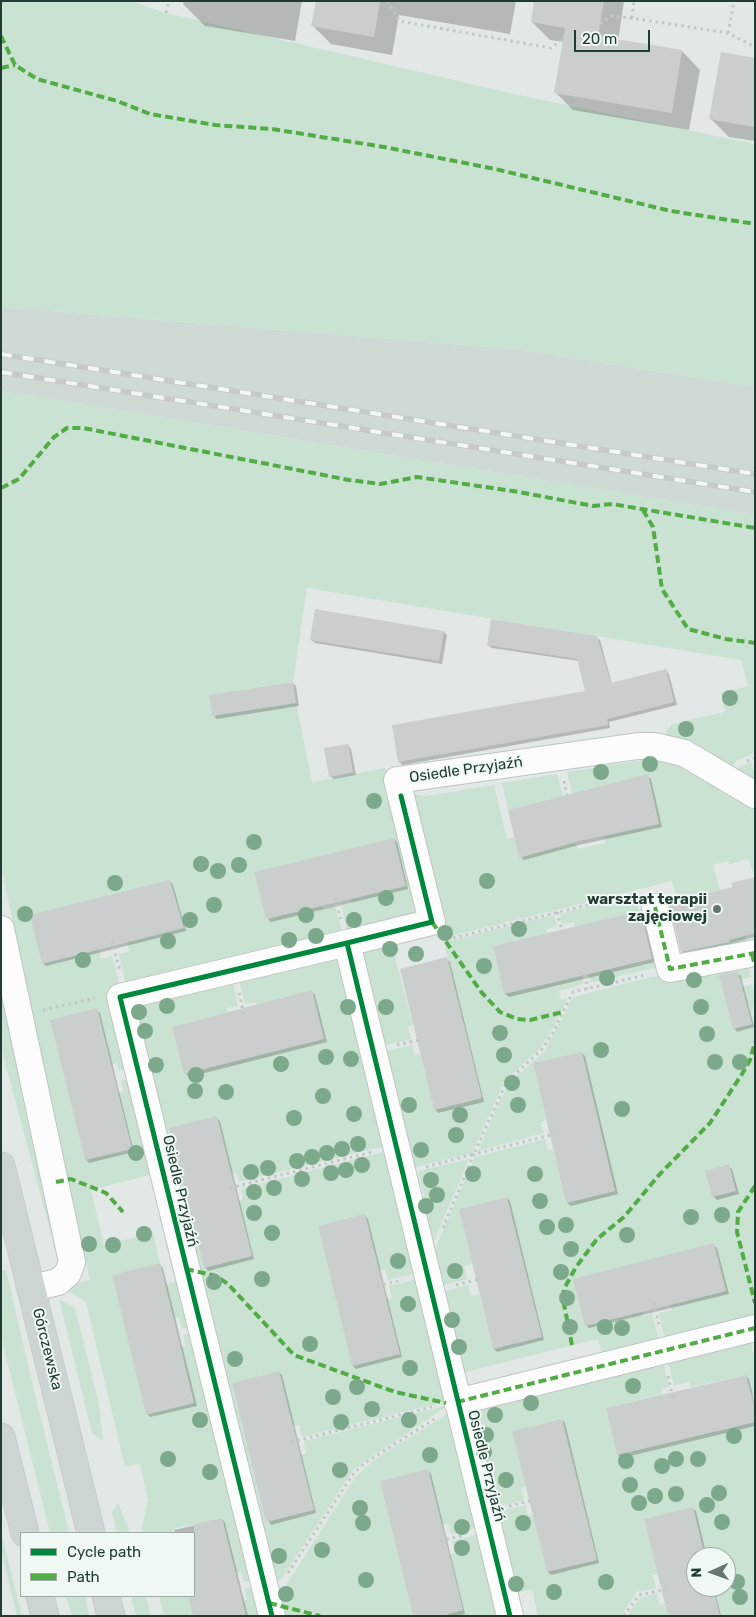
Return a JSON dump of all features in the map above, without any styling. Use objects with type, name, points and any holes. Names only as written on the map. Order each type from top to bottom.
[{"type":"main road","name":"Górczewska","points":[[1,1166],[91,1532]]},
{"type":"main road","points":[[1,1437],[25,1532]]},
{"type":"main road","points":[[40,1597],[45,1616]]},
{"type":"main road","points":[[106,1597],[111,1616]]},
{"type":"street","name":"Osiedle Przyjaźń","points":[[270,1609],[120,997],[432,922],[397,780],[638,746],[669,748],[684,753],[755,795]]},
{"type":"street","points":[[656,907],[670,969],[754,958]]},
{"type":"street","points":[[1,929],[72,1262],[68,1273],[58,1282],[32,1288]]},
{"type":"street","name":"Osiedle Przyjaźń","points":[[347,943],[510,1616]]},
{"type":"street","name":"Osiedle Przyjaźń","points":[[457,1402],[755,1328]]},
{"type":"path","points":[[166,13],[169,1]]},
{"type":"path","points":[[387,1],[399,20],[551,48],[563,39]]},
{"type":"path","points":[[632,18],[634,1]]},
{"type":"path","points":[[728,33],[734,1]]},
{"type":"path","points":[[600,24],[611,16],[632,18],[728,33],[755,47]]},
{"type":"path","points":[[443,940],[631,893],[656,907]]},
{"type":"path","points":[[557,912],[563,935]]},
{"type":"path","points":[[441,1232],[506,1083],[543,1048],[573,992],[670,969]]},
{"type":"path","points":[[585,975],[588,989]]},
{"type":"path","points":[[20,1015],[106,995],[120,997]]},
{"type":"path","points":[[402,1173],[555,1134]]},
{"type":"path","points":[[230,1188],[395,1146]]},
{"type":"path","points":[[270,1609],[354,1473],[365,1463],[457,1402]]},
{"type":"path","points":[[292,1442],[457,1402]]},
{"type":"path","points":[[624,1616],[639,1595],[667,1588]]},
{"type":"shaded area","points":[[1,307],[523,350],[755,387],[755,515],[1,391]]},
{"type":"green space","points":[[1,1],[130,1],[166,13],[514,94],[755,144],[755,387],[523,350],[1,307]]},
{"type":"green space","points":[[1,391],[755,515],[755,752],[736,761],[729,771],[668,740],[666,731],[672,724],[725,712],[721,693],[748,686],[741,660],[307,588],[293,682],[209,695],[212,716],[296,703],[312,782],[385,768],[418,912],[348,934],[341,905],[351,903],[351,899],[406,886],[394,838],[254,872],[267,919],[322,906],[323,909],[335,906],[343,935],[126,986],[119,954],[129,952],[127,942],[99,949],[101,959],[112,956],[121,990],[130,1068],[119,1071],[117,1063],[111,1065],[97,1008],[50,1020],[85,1160],[132,1149],[118,1093],[124,1092],[121,1081],[133,1078],[157,1173],[91,1190],[104,1245],[153,1233],[160,1263],[112,1275],[146,1414],[194,1403],[181,1347],[186,1346],[183,1335],[195,1333],[254,1579],[244,1582],[241,1572],[236,1573],[222,1518],[173,1529],[173,1532],[143,1532],[148,1500],[140,1464],[125,1467],[86,1302],[67,1290],[66,1286],[90,1280],[65,1174],[1,865]]},
{"type":"green space","points":[[649,759],[680,764],[755,806],[755,877],[748,859],[729,864],[729,861],[713,865],[720,890],[677,901],[672,881],[443,938],[411,808],[412,794],[426,796],[494,785],[507,839],[514,837],[519,857],[576,843],[577,849],[605,843],[604,836],[659,824],[648,774],[572,794],[567,772]]},
{"type":"green space","points":[[751,762],[755,774],[755,786],[733,774],[736,768]]},
{"type":"green space","points":[[557,774],[563,796],[508,810],[502,783]]},
{"type":"green space","points":[[629,896],[653,928],[662,966],[590,983],[589,974],[645,960],[575,927],[574,922],[562,925],[560,914]]},
{"type":"green space","points":[[554,915],[557,926],[547,929],[547,933],[493,946],[504,994],[582,976],[583,984],[559,991],[561,1000],[568,998],[549,1035],[540,1048],[504,1082],[472,1153],[408,1169],[380,1052],[412,1045],[415,1055],[420,1054],[434,1110],[482,1098],[444,942]]},
{"type":"green space","points":[[745,936],[748,949],[683,961],[681,952]]},
{"type":"green space","points":[[391,942],[413,1025],[408,1027],[411,1039],[378,1047],[362,955],[364,950]]},
{"type":"green space","points":[[334,957],[339,961],[389,1145],[239,1182],[236,1173],[231,1174],[217,1117],[169,1128],[204,1268],[252,1256],[238,1201],[243,1199],[241,1189],[390,1150],[419,1273],[388,1280],[385,1269],[379,1270],[365,1215],[318,1226],[352,1366],[399,1354],[386,1299],[392,1298],[389,1286],[420,1278],[448,1401],[302,1437],[299,1425],[293,1426],[279,1371],[232,1383],[267,1522],[314,1509],[300,1455],[306,1454],[304,1441],[449,1405],[354,1469],[281,1579],[269,1582],[135,1015],[139,1004],[232,978],[238,1006],[227,1008],[228,1012],[172,1027],[185,1074],[324,1038],[312,991],[257,1005],[256,1002],[245,1004],[238,976]]},
{"type":"green space","points":[[1,960],[60,1268],[1,1047]]},
{"type":"green space","points":[[748,966],[751,977],[740,980],[720,978],[733,1029],[752,1024],[742,987],[752,984],[755,999],[752,1016],[755,1017],[755,1316],[666,1343],[659,1313],[672,1310],[671,1305],[726,1291],[714,1244],[574,1279],[585,1326],[642,1312],[643,1316],[652,1314],[660,1344],[604,1358],[598,1339],[458,1374],[439,1293],[468,1285],[471,1296],[479,1294],[493,1349],[542,1337],[507,1197],[459,1209],[472,1264],[464,1266],[467,1279],[436,1287],[430,1261],[475,1157],[545,1139],[548,1151],[553,1149],[566,1203],[615,1191],[582,1052],[533,1063],[546,1120],[541,1122],[544,1133],[478,1151],[500,1100],[512,1080],[544,1052],[573,997],[651,977]]},
{"type":"green space","points":[[469,1159],[429,1254],[416,1202],[425,1199],[418,1171]]},
{"type":"green space","points":[[6,1270],[69,1532],[50,1532],[1,1337],[1,1271]]},
{"type":"green space","points":[[176,1281],[194,1326],[182,1329],[179,1318],[174,1319],[165,1284]]},
{"type":"green space","points":[[59,1299],[75,1308],[99,1404],[103,1441],[92,1433]]},
{"type":"green space","points":[[750,1339],[755,1363],[755,1394],[751,1395],[745,1375],[691,1387],[689,1382],[674,1386],[667,1358]]},
{"type":"green space","points":[[662,1358],[669,1387],[661,1389],[662,1394],[606,1408],[617,1455],[755,1422],[755,1616],[720,1616],[715,1597],[736,1597],[736,1547],[703,1547],[693,1507],[644,1519],[658,1574],[653,1575],[656,1588],[637,1592],[621,1616],[538,1616],[532,1589],[513,1594],[492,1513],[526,1505],[528,1516],[533,1515],[547,1572],[597,1560],[562,1419],[513,1431],[526,1486],[521,1488],[524,1500],[491,1508],[474,1415],[477,1409]]},
{"type":"green space","points":[[454,1412],[481,1527],[451,1534],[448,1523],[442,1525],[428,1469],[380,1481],[413,1616],[279,1616],[281,1593],[356,1476],[373,1461],[447,1414]]},
{"type":"green space","points":[[118,1503],[130,1532],[117,1532],[112,1512]]},
{"type":"green space","points":[[483,1533],[503,1616],[442,1616],[463,1610],[450,1555],[455,1553],[452,1541]]},
{"type":"green space","points":[[1,1535],[22,1616],[17,1616],[1,1550]]},
{"type":"green space","points":[[256,1586],[264,1616],[246,1616],[243,1601],[247,1600],[245,1589]]},
{"type":"green space","points":[[657,1593],[660,1605],[665,1604],[668,1616],[627,1616],[640,1598]]},
{"type":"green space","points":[[66,1597],[85,1597],[89,1616],[72,1616]]},
{"type":"green space","points":[[131,1597],[146,1597],[151,1616],[136,1616]]},
{"type":"green space","points":[[159,1597],[188,1597],[193,1616],[164,1616]]},
{"type":"building","points":[[316,1],[380,1],[374,37],[311,26]]},
{"type":"building","points":[[534,1],[604,1],[598,36],[682,50],[672,113],[554,93],[565,28],[531,22]]},
{"type":"building","points":[[721,52],[755,58],[755,127],[709,119]]},
{"type":"building","points":[[315,609],[444,631],[439,661],[310,640]]},
{"type":"building","points":[[491,619],[597,636],[611,683],[666,669],[674,702],[607,719],[608,725],[398,762],[392,725],[585,691],[577,659],[487,645]]},
{"type":"building","points":[[293,682],[296,703],[212,716],[209,695]]},
{"type":"building","points":[[348,744],[353,772],[329,777],[324,748]]},
{"type":"building","points":[[648,774],[659,824],[575,842],[519,858],[508,810]]},
{"type":"building","points":[[394,838],[406,886],[266,919],[254,872]]},
{"type":"building","name":"warsztat terapii zajęciowej","points":[[755,877],[755,933],[729,940],[730,942],[681,952],[669,903],[733,887],[731,883]]},
{"type":"building","points":[[170,880],[184,928],[42,964],[30,915]]},
{"type":"building","points":[[641,911],[652,959],[504,994],[493,946]]},
{"type":"building","points":[[447,957],[482,1098],[434,1110],[400,969]]},
{"type":"building","points":[[738,972],[752,1024],[733,1029],[719,975]]},
{"type":"building","points":[[312,990],[324,1039],[184,1074],[172,1027]]},
{"type":"building","points":[[97,1008],[132,1149],[85,1160],[50,1020]]},
{"type":"building","points":[[582,1052],[615,1191],[566,1203],[533,1063]]},
{"type":"building","points":[[217,1116],[252,1256],[204,1268],[169,1128]]},
{"type":"building","points":[[729,1164],[736,1191],[712,1197],[705,1171]]},
{"type":"building","points":[[507,1197],[542,1337],[493,1349],[459,1209]]},
{"type":"building","points":[[365,1214],[400,1354],[352,1366],[318,1226]]},
{"type":"building","points":[[714,1243],[726,1291],[585,1326],[573,1279]]},
{"type":"building","points":[[160,1263],[194,1403],[146,1415],[112,1275]]},
{"type":"building","points":[[279,1371],[314,1510],[266,1522],[232,1383]]},
{"type":"building","points":[[746,1375],[755,1410],[755,1422],[617,1455],[606,1408]]},
{"type":"building","points":[[562,1419],[597,1560],[547,1572],[512,1431]]},
{"type":"building","points":[[428,1469],[463,1610],[442,1616],[413,1616],[380,1481]]},
{"type":"building","points":[[693,1507],[703,1547],[686,1547],[686,1597],[715,1597],[720,1616],[668,1616],[644,1519]]},
{"type":"building","points":[[222,1518],[246,1616],[193,1616],[188,1597],[195,1597],[194,1524]]},
{"type":"railway","points":[[1,354],[755,474]]},
{"type":"railway","points":[[1,372],[755,492]]},
{"type":"marked path","points":[[1,36],[15,65],[37,79],[117,101],[150,114],[215,125],[272,129],[384,147],[495,169],[671,211],[755,224]]},
{"type":"marked path","points":[[1,68],[15,65]]},
{"type":"marked path","points":[[1,488],[19,479],[54,437],[67,428],[83,428],[349,480],[380,484],[417,477],[519,492],[593,506],[612,504],[755,528]]},
{"type":"marked path","points":[[643,510],[653,527],[662,589],[688,629],[726,639],[755,643]]},
{"type":"marked path","points":[[655,907],[670,969],[755,953]]},
{"type":"marked path","points":[[432,922],[482,993],[500,1012],[517,1019],[530,1020],[563,1012]]},
{"type":"marked path","points":[[752,954],[755,966]]},
{"type":"marked path","points":[[572,1345],[563,1299],[564,1289],[576,1267],[597,1239],[624,1217],[659,1175],[710,1123],[750,1060],[755,1042]]},
{"type":"marked path","points":[[56,1182],[71,1179],[106,1193],[123,1212]]},
{"type":"marked path","points":[[755,1186],[738,1212],[737,1232],[755,1303]]},
{"type":"marked path","points":[[186,1269],[216,1276],[228,1284],[294,1355],[395,1392],[446,1403]]},
{"type":"marked path","points":[[457,1402],[755,1328]]},
{"type":"marked path","points":[[269,1603],[320,1616]]},
{"type":"cycle path","points":[[401,796],[432,922],[347,943],[510,1616]]},
{"type":"cycle path","points":[[272,1616],[120,997],[347,943]]},
{"type":"place","name":"warsztat terapii zajęciowej","points":[[717,909]]}]
